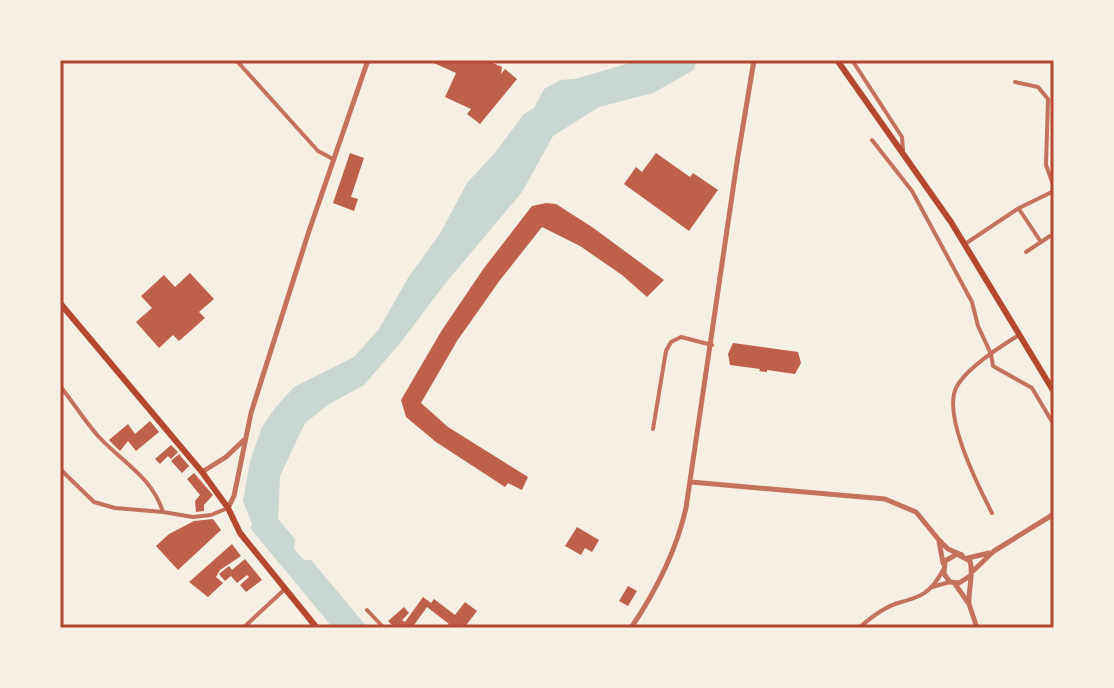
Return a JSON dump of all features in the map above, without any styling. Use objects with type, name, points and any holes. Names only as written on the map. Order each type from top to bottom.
[{"type":"main road","points":[[837,60],[965,244],[1054,392]]},
{"type":"main road","points":[[60,303],[202,472],[228,508],[240,533],[317,628]]},
{"type":"street","points":[[236,60],[318,151],[333,159]]},
{"type":"street","points":[[60,469],[94,502],[115,508],[193,517],[211,515],[228,508],[234,496],[251,413],[368,60]]},
{"type":"street","points":[[631,628],[658,583],[681,533],[754,60]]},
{"type":"street","points":[[852,60],[902,137],[903,151]]},
{"type":"street","points":[[965,244],[1054,189],[1046,165],[1048,99],[1038,87],[1015,82]]},
{"type":"street","points":[[872,140],[912,191],[972,302],[993,366],[1032,388],[1054,425]]},
{"type":"street","points":[[1019,208],[1041,242]]},
{"type":"street","points":[[1026,252],[1050,236]]},
{"type":"street","points":[[992,513],[966,460],[953,400],[960,382],[991,354],[1019,335]]},
{"type":"street","points":[[653,429],[666,351],[671,342],[681,337],[712,345]]},
{"type":"street","points":[[60,386],[98,436],[147,480],[158,495],[163,512]]},
{"type":"street","points":[[202,472],[226,457],[246,439]]},
{"type":"street","points":[[691,482],[885,499],[916,512],[948,549],[965,557],[971,574],[969,604]]},
{"type":"street","points":[[929,588],[964,582],[994,551],[1054,514]]},
{"type":"street","points":[[939,540],[943,567],[969,604],[977,628]]},
{"type":"street","points":[[859,628],[887,608],[919,598],[952,555],[965,557],[994,551]]},
{"type":"street","points":[[243,628],[285,589]]},
{"type":"street","points":[[367,610],[384,628]]},
{"type":"shaded area","points":[[640,60],[696,60],[694,70],[653,93],[599,107],[553,136],[522,192],[364,385],[329,404],[305,423],[280,476],[278,519],[295,539],[294,549],[304,560],[311,560],[368,628],[333,628],[250,528],[252,524],[243,501],[250,461],[262,427],[294,387],[354,357],[379,329],[408,278],[441,232],[467,183],[524,114],[534,108],[544,89],[561,80],[575,79]]},
{"type":"building","points":[[427,60],[486,60],[502,67],[501,74],[505,69],[517,79],[480,124],[467,114],[471,109],[445,97],[456,73]]},
{"type":"building","points":[[350,153],[364,158],[351,197],[358,199],[354,211],[333,203]]},
{"type":"building","points":[[656,153],[690,177],[693,173],[718,190],[689,231],[624,184],[636,167],[642,172]]},
{"type":"building","points":[[556,204],[592,227],[664,280],[647,297],[580,246],[542,227],[457,341],[421,403],[448,427],[528,477],[522,490],[508,483],[505,487],[436,442],[406,417],[401,400],[442,330],[484,268],[532,206]]},
{"type":"building","points":[[190,273],[214,299],[199,312],[205,318],[179,341],[173,335],[159,348],[136,322],[152,308],[141,296],[164,275],[175,287]]},
{"type":"building","points":[[733,343],[798,352],[801,363],[795,374],[730,365],[728,354]]},
{"type":"building","points":[[150,421],[159,432],[136,451],[128,441],[120,451],[109,440],[128,424],[135,434]]},
{"type":"building","points":[[171,445],[178,452],[160,464],[155,459]]},
{"type":"building","points":[[179,454],[189,466],[182,473],[171,461]]},
{"type":"building","points":[[194,473],[213,495],[204,505],[204,511],[196,512],[195,501],[200,495],[187,479]]},
{"type":"building","points":[[213,519],[221,530],[178,570],[156,546],[169,534],[194,521]]},
{"type":"building","points":[[577,527],[599,540],[592,552],[585,548],[581,555],[565,546]]},
{"type":"building","points":[[232,544],[241,556],[220,570],[216,577],[223,583],[208,597],[189,582]]},
{"type":"building","points":[[245,559],[262,580],[246,592],[240,585],[249,577],[247,575],[237,583],[231,576],[225,581],[219,574],[229,566],[232,570]]},
{"type":"building","points":[[628,586],[637,591],[628,606],[619,601]]},
{"type":"building","points":[[423,597],[431,603],[434,599],[455,615],[465,602],[477,611],[464,628],[445,628],[449,624],[427,607],[412,628],[395,628],[388,621],[404,607],[409,613],[402,620],[405,622]]}]
